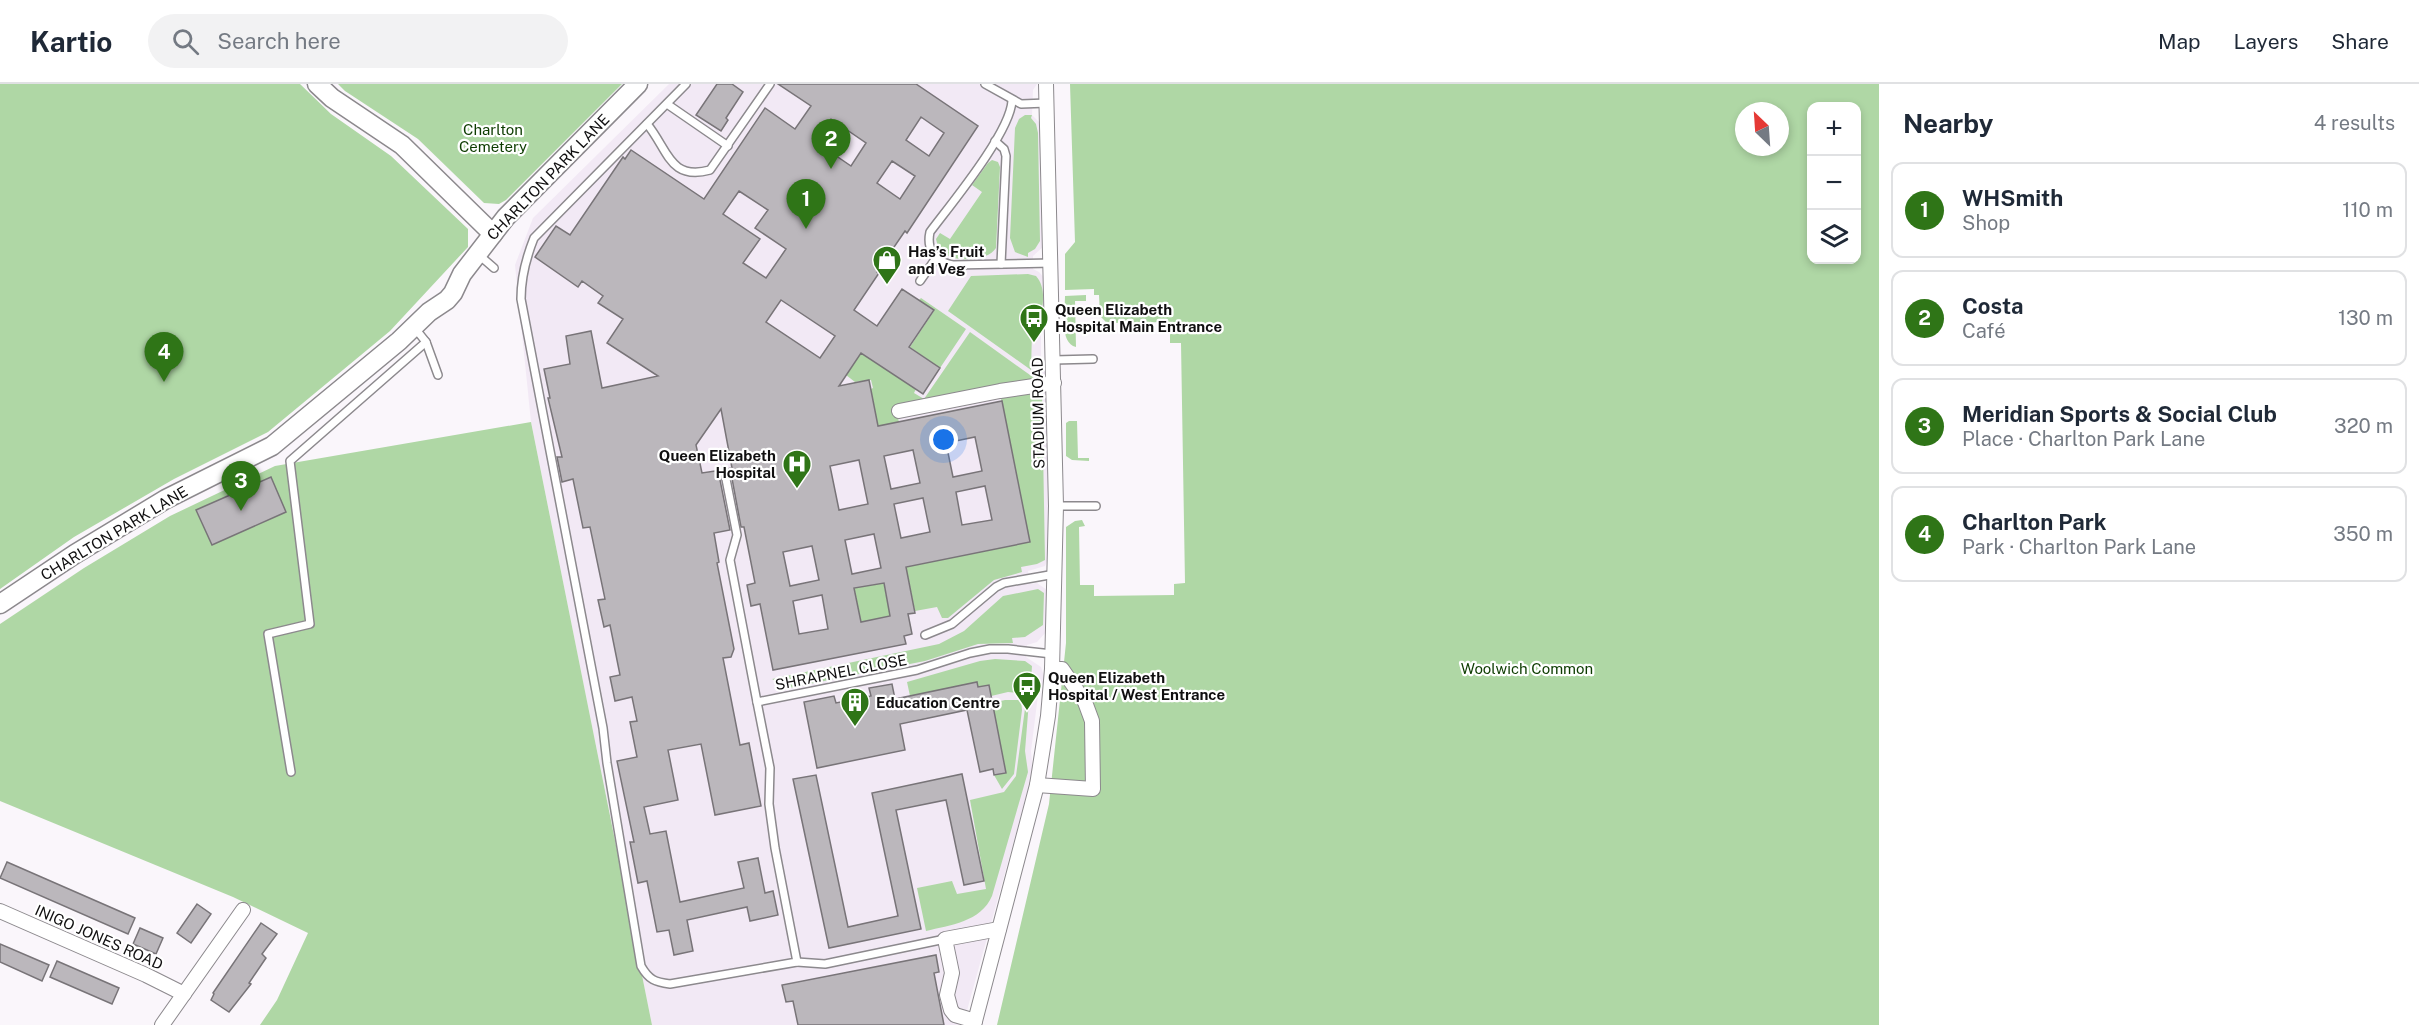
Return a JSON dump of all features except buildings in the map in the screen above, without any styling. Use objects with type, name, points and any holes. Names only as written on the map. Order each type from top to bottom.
[{"type":"street","points":[[317,84],[332,98],[402,145],[493,234]]},
{"type":"street","name":"CHARLTON PARK LANE","points":[[0,604],[84,548],[166,499],[272,446],[453,293],[462,274],[506,217],[638,84]]},
{"type":"street","name":"STADIUM ROAD","points":[[945,939],[952,973],[947,995],[951,1010],[955,1015],[975,1023],[1037,785],[1047,726],[1052,669],[1056,506],[1046,84]]},
{"type":"street","points":[[899,411],[1054,383]]},
{"type":"street","points":[[1037,785],[1093,789],[1092,721],[1084,702],[1062,669],[1052,669]]},
{"type":"street","name":"INIGO JONES ROAD","points":[[0,910],[184,994]]},
{"type":"street","points":[[162,1025],[243,910]]},
{"type":"street","points":[[945,939],[999,929]]},
{"type":"lane","points":[[686,84],[534,238],[527,254],[521,281],[521,299],[603,728],[641,966],[647,976],[655,982],[670,984],[797,962],[825,964],[945,939]]},
{"type":"lane","points":[[647,124],[676,167],[692,173],[710,170],[770,84]]},
{"type":"lane","points":[[985,84],[1012,101],[1029,105],[1047,103]]},
{"type":"lane","points":[[1012,101],[1008,119],[995,141],[930,232],[928,241],[936,258],[953,266],[1052,263]]},
{"type":"lane","points":[[667,104],[728,146]]},
{"type":"lane","points":[[995,141],[1004,148],[1006,156],[1001,264]]},
{"type":"lane","points":[[478,253],[494,268]]},
{"type":"lane","points":[[920,281],[936,258]]},
{"type":"lane","points":[[414,327],[426,342],[438,375]]},
{"type":"lane","points":[[291,772],[268,634],[310,624],[290,461],[426,342]]},
{"type":"lane","points":[[1054,360],[1094,359]]},
{"type":"lane","name":"SHRAPNEL CLOSE","points":[[725,474],[737,535],[730,560],[757,702],[917,670],[990,649],[1053,654]]},
{"type":"lane","points":[[1056,506],[1096,506]]},
{"type":"lane","points":[[925,634],[952,624],[996,587],[1004,583],[1056,574]]},
{"type":"lane","points":[[757,702],[770,768],[769,804],[775,848],[797,962]]},
{"type":"shaded area","name":"Queen Elizabeth Hospital","points":[[669,84],[1037,84],[1033,90],[1032,115],[1042,125],[1044,246],[1033,256],[1033,269],[1046,280],[1047,304],[1041,327],[1041,358],[1048,393],[1049,557],[1045,566],[1028,571],[1030,584],[1037,583],[1047,590],[1046,632],[1037,642],[1027,645],[1026,657],[1041,667],[1045,679],[1038,695],[1031,751],[1033,771],[963,1025],[652,1025],[531,422],[515,265],[533,218]]},
{"type":"green space","points":[[0,84],[300,84],[331,114],[391,156],[468,229],[468,247],[390,331],[268,432],[174,479],[74,537],[0,589]]},
{"type":"green space","name":"Charlton Cemetery","points":[[338,84],[622,84],[506,200],[499,204],[484,203],[418,139],[345,91]]},
{"type":"green space","name":"Woolwich Common","points":[[1070,84],[1879,84],[1879,1025],[997,1025],[1049,804],[1066,643],[1066,527],[1075,521],[1082,520],[1085,526],[1079,527],[1080,585],[1094,585],[1094,596],[1174,595],[1174,584],[1185,583],[1181,343],[1170,343],[1170,322],[1107,323],[1100,316],[1099,295],[1094,295],[1094,289],[1065,290],[1065,254],[1075,242]]},
{"type":"green space","points":[[1025,115],[1032,115],[1031,118],[1036,124],[1038,133],[1040,241],[1035,249],[1028,253],[1028,257],[1015,252],[1010,238],[1015,128],[1019,119]]},
{"type":"green space","points":[[992,160],[998,162],[1000,167],[996,248],[981,258],[950,257],[938,247],[936,239],[940,233],[950,239],[982,192],[972,185]]},
{"type":"green space","points":[[1028,274],[1036,276],[1040,282],[1043,297],[1039,320],[1032,332],[1031,370],[948,311],[971,276]]},
{"type":"green space","points":[[1086,295],[1086,301],[1075,301],[1076,347],[1067,339],[1065,333],[1065,296]]},
{"type":"green space","points":[[921,298],[966,329],[940,368],[910,347],[934,311],[919,300]]},
{"type":"green space","points":[[970,332],[1037,380],[896,409],[899,422],[878,426],[871,380],[855,382],[846,375],[861,353],[916,389],[914,393],[924,399]]},
{"type":"green space","points":[[1042,391],[1045,560],[1021,567],[1022,572],[994,580],[948,618],[942,618],[937,607],[915,611],[906,567],[1030,542],[1000,394]]},
{"type":"green space","points":[[1077,421],[1078,458],[1089,458],[1089,461],[1072,460],[1066,456],[1066,423]]},
{"type":"green space","points":[[531,422],[652,1025],[260,1025],[277,1000],[308,933],[233,897],[0,801],[0,624],[84,568],[170,516],[275,466]]},
{"type":"green space","points":[[883,580],[890,616],[861,622],[854,586],[874,585]]},
{"type":"green space","points":[[1038,589],[1044,593],[1043,625],[1025,637],[1012,638],[1013,643],[978,644],[925,661],[789,688],[772,679],[939,644],[964,631],[1003,596]]},
{"type":"green space","points":[[995,659],[1025,661],[1032,666],[1030,694],[1008,692],[987,697],[991,694],[989,685],[978,687],[977,682],[910,696],[907,682],[980,661]]},
{"type":"green space","points":[[1021,700],[1022,710],[1014,774],[1002,789],[994,775],[1006,772],[992,703]]},
{"type":"green space","points":[[1026,701],[1029,701],[1025,751],[1028,772],[992,896],[987,905],[973,917],[926,931],[917,888],[952,881],[957,894],[986,889],[970,800],[1004,792],[1016,776]]},
{"type":"place","name":"Costa","points":[[831,169]]},
{"type":"place","name":"WHSmith","points":[[806,229]]},
{"type":"place","name":"Has’s Fruit and Veg","points":[[887,286]]},
{"type":"place","name":"Queen Elizabeth Hospital Main Entrance","points":[[1034,344]]},
{"type":"place","name":"Charlton Park","points":[[164,382]]},
{"type":"place","name":"Queen Elizabeth Hospital","points":[[797,490]]},
{"type":"place","name":"Meridian Sports & Social Club","points":[[241,511]]},
{"type":"place","name":"Queen Elizabeth Hospital / West Entrance","points":[[1027,712]]},
{"type":"place","name":"Education Centre","points":[[855,728]]}]
